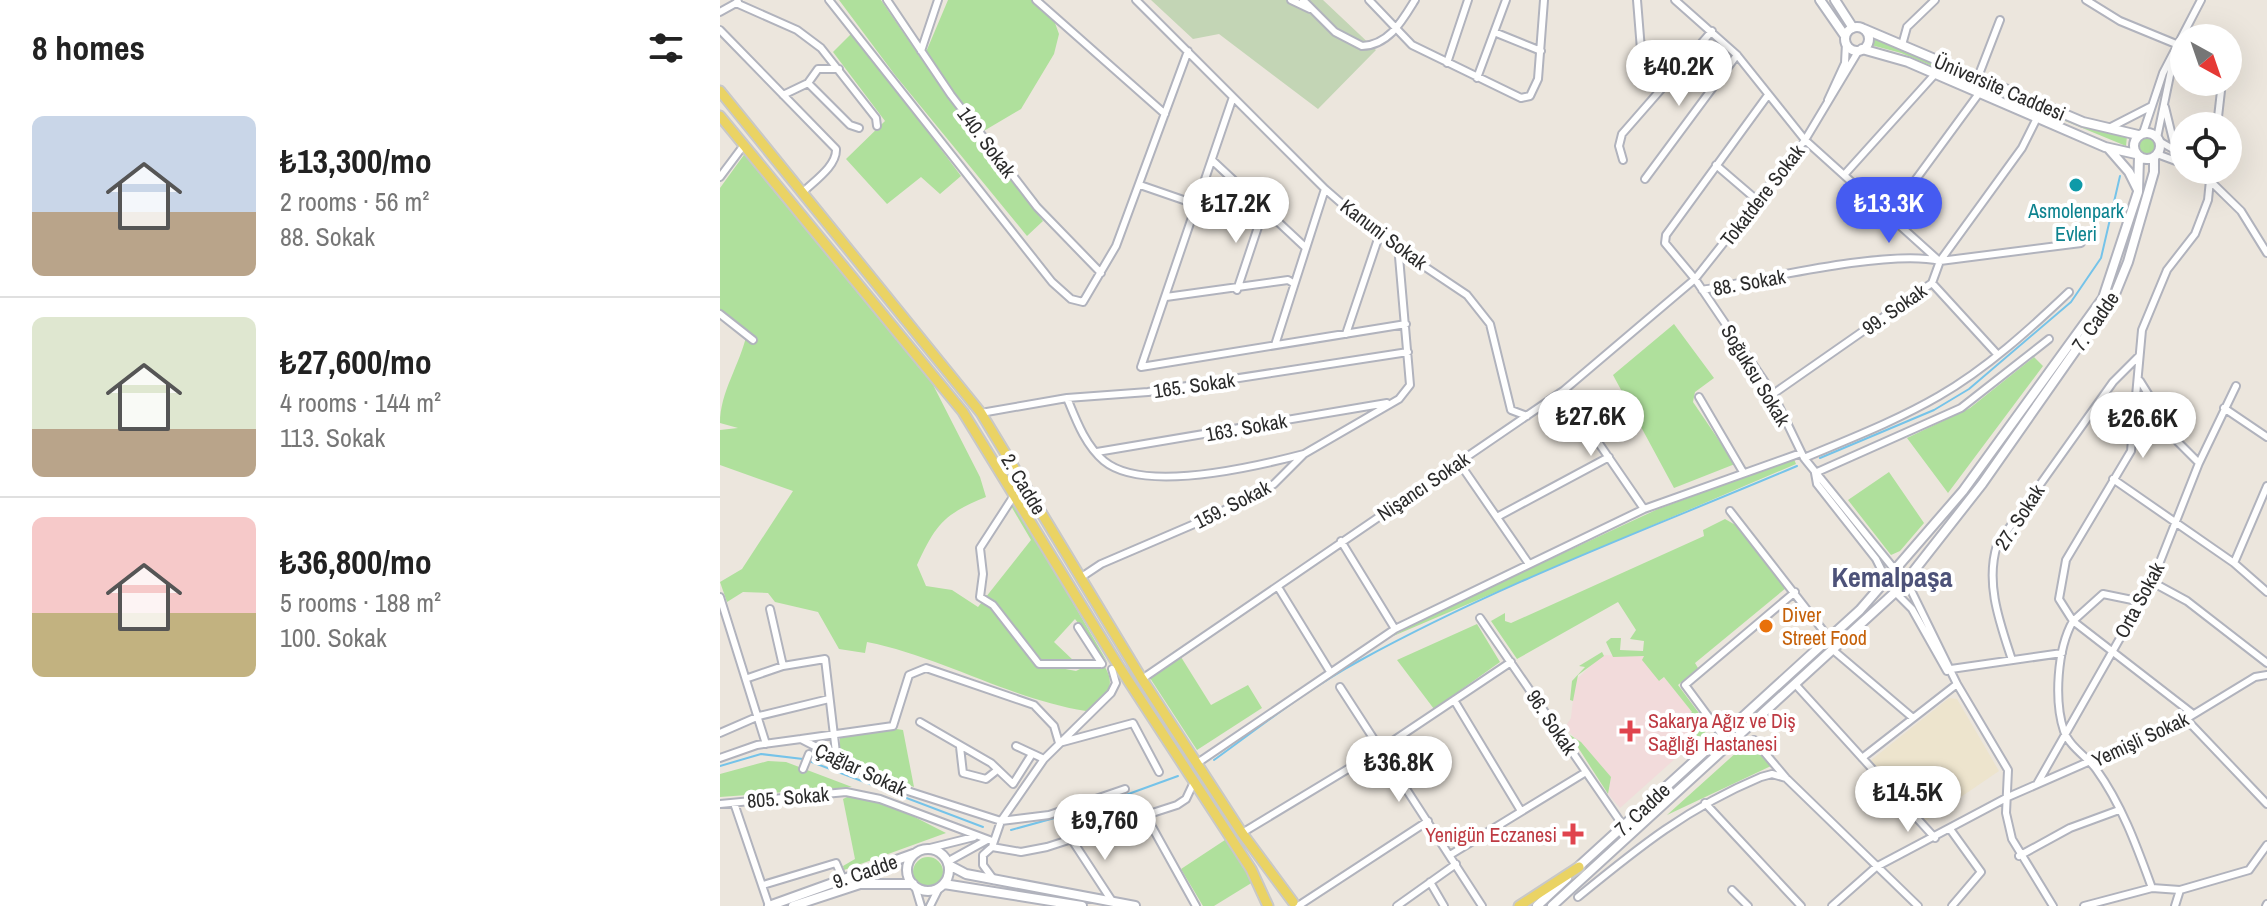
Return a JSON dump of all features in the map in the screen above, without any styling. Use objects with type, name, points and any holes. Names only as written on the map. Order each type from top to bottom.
[{"type":"main road","points":[[1820,0],[1852,50],[1861,50],[1869,40],[1864,29],[1853,28]]},
{"type":"main road","points":[[1835,0],[1853,28]]},
{"type":"main road","points":[[1846,39],[1853,28]]},
{"type":"main road","name":"Üniversite Caddesi","points":[[1864,29],[2107,129],[2158,139]]},
{"type":"main road","name":"Üniversite Caddesi","points":[[1861,50],[1889,54],[2105,147],[2138,156],[2155,156]]},
{"type":"main road","name":"2. Cadde","points":[[720,91],[981,413],[1196,764],[1296,905]]},
{"type":"main road","name":"2. Cadde","points":[[720,116],[963,412],[1015,494],[1115,667],[1251,869],[1269,906]]},
{"type":"main road","name":"7. Cadde","points":[[1537,906],[1829,638],[1895,570],[1990,456],[2103,298],[2138,192],[2138,156],[2133,144],[2141,134]]},
{"type":"main road","name":"7. Cadde","points":[[1552,906],[1895,592],[1982,484],[2115,294],[2128,262],[2154,172],[2158,139]]},
{"type":"main road","points":[[2105,147],[2129,172],[2138,192]]},
{"type":"main road","points":[[1895,570],[1906,580]]},
{"type":"main road","points":[[1886,579],[1895,592]]},
{"type":"main road","points":[[1082,906],[1023,895],[941,886],[926,891],[914,885],[907,868],[919,852],[934,850],[948,864],[966,874],[1135,906]]},
{"type":"main road","name":"9. Cadde","points":[[769,906],[919,852]]},
{"type":"main road","points":[[941,886],[948,864]]},
{"type":"main road","points":[[1519,906],[1579,867]]},
{"type":"main road","name":"9. Cadde","points":[[793,906],[860,884],[914,885]]},
{"type":"main road","points":[[1269,906],[1283,900],[1296,905]]},
{"type":"street","points":[[829,0],[1052,282],[1071,299],[1083,302],[1101,273],[1140,185],[1188,51]]},
{"type":"street","name":"140. Sokak","points":[[887,0],[1037,207],[1101,273]]},
{"type":"street","points":[[921,51],[938,0]]},
{"type":"street","points":[[1036,0],[1165,114]]},
{"type":"street","name":"Kanuni Sokak","points":[[1136,0],[1325,189],[1379,236],[1398,245],[1467,295],[1490,324],[1511,410],[1527,416]]},
{"type":"street","points":[[1291,0],[1313,11]]},
{"type":"street","points":[[1303,0],[1335,32],[1362,46],[1382,41],[1398,27],[1415,0]]},
{"type":"street","points":[[1369,0],[1412,45],[1521,98],[1530,96],[1538,79],[1542,2]]},
{"type":"street","points":[[1447,63],[1468,0]]},
{"type":"street","points":[[1477,78],[1506,0]]},
{"type":"street","points":[[1637,0],[1642,62],[1669,82]]},
{"type":"street","points":[[1675,0],[1737,55],[1805,140],[1940,261]]},
{"type":"street","points":[[1902,45],[1907,27],[1935,0]]},
{"type":"street","points":[[2086,0],[2120,21],[2170,39]]},
{"type":"street","points":[[2189,24],[2201,0]]},
{"type":"street","points":[[720,12],[738,1],[797,30],[821,48],[839,69],[876,118],[877,126]]},
{"type":"street","points":[[1978,77],[2000,20]]},
{"type":"street","points":[[720,30],[836,149],[836,156],[830,165],[802,193]]},
{"type":"street","points":[[1623,160],[1619,146],[1622,134],[1712,31]]},
{"type":"street","points":[[1494,32],[1541,51]]},
{"type":"street","name":"Tokatdere Sokak","points":[[1825,107],[1845,63],[1846,39]]},
{"type":"street","name":"Tokatdere Sokak","points":[[1695,279],[1805,140],[1861,50]]},
{"type":"street","points":[[1645,179],[1737,55]]},
{"type":"street","points":[[2141,134],[2170,64]]},
{"type":"street","points":[[783,95],[808,83],[818,69],[839,69]]},
{"type":"street","points":[[1844,175],[1936,73]]},
{"type":"street","points":[[2170,81],[2158,139],[2170,147]]},
{"type":"street","points":[[808,83],[850,125],[859,128]]},
{"type":"street","points":[[1889,216],[1980,92]]},
{"type":"street","points":[[1758,201],[1716,165],[1768,95]]},
{"type":"street","points":[[1233,97],[1141,367],[1406,324]]},
{"type":"street","points":[[2164,104],[2170,128]]},
{"type":"street","points":[[2107,129],[2150,107]]},
{"type":"street","name":"99. Sokak","points":[[1773,394],[1932,283],[1940,261],[2022,148],[2038,116]]},
{"type":"street","points":[[720,177],[744,145]]},
{"type":"street","points":[[2155,156],[2170,160]]},
{"type":"street","points":[[1213,161],[1305,247]]},
{"type":"street","name":"Soğuksu Sokak","points":[[1716,165],[1666,235],[1665,243],[1695,279],[1773,394],[1802,456],[1815,473]]},
{"type":"street","points":[[2210,184],[2195,234],[2167,270],[2149,307],[2139,356],[2140,381],[2131,451],[2079,536],[2061,576],[2059,599],[2073,621],[2112,649],[2190,717],[2267,804]]},
{"type":"street","points":[[2215,184],[2241,211],[2267,253]]},
{"type":"street","points":[[1140,185],[1198,205]]},
{"type":"street","points":[[1275,345],[1325,189]]},
{"type":"street","points":[[1237,290],[1264,209]]},
{"type":"street","points":[[1346,334],[1379,236]]},
{"type":"street","name":"88. Sokak","points":[[1702,290],[1854,265],[1921,257],[1940,261],[2081,243]]},
{"type":"street","points":[[1398,245],[1408,352]]},
{"type":"street","name":"Nişancı Sokak","points":[[1142,679],[1563,391],[1695,279]]},
{"type":"street","points":[[1166,297],[1237,290],[1288,280],[1293,283]]},
{"type":"street","points":[[1932,283],[1997,354]]},
{"type":"street","points":[[1196,764],[1329,670],[1395,629],[1644,509],[1743,472],[1802,456],[1875,429],[1941,395],[1997,354],[2069,292]]},
{"type":"street","points":[[720,314],[753,340]]},
{"type":"street","points":[[1815,473],[1961,408],[2049,339]]},
{"type":"street","name":"165. Sokak","points":[[981,413],[1067,398],[1148,392],[1408,352]]},
{"type":"street","name":"159. Sokak","points":[[1080,578],[1101,564],[1213,516],[1274,484],[1304,454],[1394,401],[1410,385],[1408,352]]},
{"type":"street","name":"27. Sokak","points":[[2012,660],[1996,611],[1992,564],[1997,545],[2113,382],[2139,356]]},
{"type":"street","points":[[2140,381],[2178,442],[2199,463]]},
{"type":"street","name":"Orta Sokak","points":[[2037,784],[2152,582],[2199,463],[2236,386]]},
{"type":"street","points":[[1563,391],[1644,509]]},
{"type":"street","points":[[1699,397],[1743,472]]},
{"type":"street","points":[[1067,398],[1081,433],[1106,463],[1120,468],[1175,478],[1258,466],[1304,454]]},
{"type":"street","name":"163. Sokak","points":[[1097,452],[1394,401]]},
{"type":"street","points":[[2224,408],[2267,437]]},
{"type":"street","points":[[1497,517],[1609,457]]},
{"type":"street","points":[[1458,461],[1529,564]]},
{"type":"street","points":[[1815,473],[1824,479],[1895,570]]},
{"type":"street","points":[[1815,473],[1817,484],[1876,559],[1886,579]]},
{"type":"street","points":[[2113,479],[2234,563],[2267,592]]},
{"type":"street","points":[[2234,563],[2267,486]]},
{"type":"street","points":[[994,880],[983,865],[983,855],[1001,821],[1044,759],[1111,693],[1116,683],[1115,667],[1102,664],[1039,664],[993,605],[980,597],[983,574],[980,548],[1015,494]]},
{"type":"street","points":[[1730,511],[1829,638]]},
{"type":"street","points":[[1341,541],[1395,629]]},
{"type":"street","points":[[1906,580],[1957,684],[2008,770],[2006,813],[2019,856],[2053,906]]},
{"type":"street","points":[[2152,582],[2187,601],[2267,663]]},
{"type":"street","points":[[1278,587],[1329,670]]},
{"type":"street","points":[[1722,735],[1685,685],[1795,592]]},
{"type":"street","points":[[1895,592],[1912,609],[1947,671],[2062,653]]},
{"type":"street","points":[[2142,602],[2103,594],[2073,621],[2062,653],[2059,692],[2065,733],[2089,762],[2119,810],[2152,888]]},
{"type":"street","points":[[722,601],[766,744]]},
{"type":"street","points":[[770,609],[783,666]]},
{"type":"street","name":"96. Sokak","points":[[1480,618],[1624,827]]},
{"type":"street","points":[[1078,627],[1102,664]]},
{"type":"street","points":[[1833,650],[1913,718]]},
{"type":"street","points":[[748,678],[783,666],[825,659],[837,761]]},
{"type":"street","points":[[1242,833],[1381,749],[1511,662]]},
{"type":"street","points":[[801,739],[893,726],[909,675],[918,669],[934,670],[1034,705],[1054,726],[1059,743]]},
{"type":"street","name":"Yemişli Sokak","points":[[1832,906],[1876,867],[2008,797],[2190,717],[2255,677],[2267,675]]},
{"type":"street","points":[[1795,684],[1935,838]]},
{"type":"street","points":[[1862,758],[1957,684]]},
{"type":"street","points":[[1340,687],[1482,906]]},
{"type":"street","points":[[720,733],[759,716],[829,699]]},
{"type":"street","points":[[1454,700],[1521,811]]},
{"type":"street","points":[[920,722],[991,763],[1013,784],[1032,754]]},
{"type":"street","points":[[1059,743],[1133,723],[1159,772]]},
{"type":"street","name":"Çağlar Sokak","points":[[720,758],[766,744],[801,739],[837,761],[944,805],[1001,821]]},
{"type":"street","points":[[1754,740],[1786,778],[1918,906]]},
{"type":"street","points":[[1016,746],[1044,759]]},
{"type":"street","points":[[960,747],[963,773],[986,779],[996,771]]},
{"type":"street","points":[[803,769],[809,754]]},
{"type":"street","points":[[1450,855],[1586,772]]},
{"type":"street","points":[[1578,897],[1638,845],[1705,803],[1761,777],[1772,774],[1786,778]]},
{"type":"street","name":"805. Sokak","points":[[720,804],[846,792],[880,799],[990,843],[1021,852],[1072,840],[1146,816],[1186,799],[1194,782]]},
{"type":"street","points":[[1001,821],[1049,815],[1125,789]]},
{"type":"street","points":[[734,803],[769,906]]},
{"type":"street","points":[[1705,803],[1801,906]]},
{"type":"street","points":[[2019,856],[2070,828],[2119,810]]},
{"type":"street","points":[[1146,816],[1196,906]]},
{"type":"street","points":[[1296,905],[1428,821]]},
{"type":"street","points":[[1950,829],[1981,872],[1952,906]]},
{"type":"street","points":[[919,852],[977,837]]},
{"type":"street","points":[[1072,840],[1112,901]]},
{"type":"street","points":[[948,864],[990,843]]},
{"type":"street","points":[[2084,906],[2152,888],[2180,890],[2249,870],[2267,845]]},
{"type":"street","points":[[763,885],[836,863],[843,879]]},
{"type":"street","points":[[1397,906],[1456,864]]},
{"type":"street","points":[[1430,882],[1444,906]]},
{"type":"street","points":[[914,885],[921,906]]},
{"type":"street","points":[[930,906],[941,886]]},
{"type":"street","points":[[1571,888],[1586,906]]},
{"type":"street","points":[[1732,890],[1748,906]]},
{"type":"street","points":[[2175,906],[2180,890]]},
{"type":"street","points":[[1023,895],[1023,906]]},
{"type":"shaded area","name":"Sakarya Ağız ve Diş Sağlığı Hastanesi","points":[[1602,655],[1645,656],[1660,681],[1664,677],[1692,712],[1689,715],[1694,723],[1691,734],[1696,740],[1620,808],[1608,794],[1611,777],[1565,727],[1571,718],[1575,681]]},
{"type":"shaded area","points":[[1949,698],[1957,699],[1999,771],[1924,822],[1870,761]]},
{"type":"green space","points":[[839,0],[881,0],[944,92],[1043,221],[1027,236],[895,75]]},
{"type":"green space","points":[[948,0],[1041,0],[1051,12],[1059,34],[1054,54],[1021,109],[982,132],[926,52]]},
{"type":"green space","points":[[1151,0],[1323,0],[1376,50],[1318,109],[1219,34],[1193,39]]},
{"type":"green space","points":[[853,32],[961,176],[940,194],[921,177],[887,204],[846,159],[885,121],[833,52]]},
{"type":"green space","points":[[1872,37],[2084,127],[2127,136],[2126,146],[1901,53],[1871,45]]},
{"type":"green space","points":[[2143,137],[2151,137],[2156,146],[2154,153],[2143,155],[2138,150],[2138,142]]},
{"type":"green space","points":[[746,152],[926,371],[980,477],[986,497],[960,509],[943,522],[917,565],[926,586],[952,590],[978,607],[1031,540],[1011,506],[1014,502],[1108,663],[1075,619],[1054,642],[1075,662],[1046,663],[1025,647],[1012,631],[1034,663],[1076,671],[1084,667],[1105,667],[1110,681],[1107,692],[1086,711],[1030,697],[895,649],[867,642],[865,653],[839,649],[818,612],[775,602],[768,593],[743,592],[727,602],[720,582],[742,569],[793,491],[720,465],[720,430],[738,428],[720,423],[721,412],[747,333],[720,309],[720,188]]},
{"type":"green space","points":[[1674,324],[1714,378],[1695,392],[1693,402],[1735,464],[1674,488],[1613,375]]},
{"type":"green space","points":[[2034,357],[2043,366],[1948,493],[1907,438],[1970,408]]},
{"type":"green space","points":[[1794,459],[1796,464],[1391,637],[1434,613],[1658,509]]},
{"type":"green space","points":[[1889,472],[1924,523],[1900,551],[1891,555],[1848,500]]},
{"type":"green space","points":[[1725,519],[1739,527],[1786,588],[1695,663],[1698,668],[1678,685],[1710,728],[1696,740],[1691,734],[1694,723],[1689,715],[1692,712],[1664,677],[1659,681],[1642,660],[1644,656],[1613,657],[1606,642],[1611,638],[1621,638],[1620,650],[1643,651],[1644,641],[1630,639],[1636,630],[1618,602],[1517,659],[1491,621],[1505,613],[1505,621],[1511,623],[1704,536],[1703,530]]},
{"type":"green space","points":[[1477,624],[1500,662],[1434,709],[1397,660]]},
{"type":"green space","points":[[1602,652],[1604,656],[1578,675],[1573,701],[1570,700],[1572,681],[1585,667],[1579,666]]},
{"type":"green space","points":[[1181,657],[1211,705],[1248,685],[1262,708],[1197,750],[1150,678]]},
{"type":"green space","points":[[890,728],[903,730],[914,787],[846,762],[840,754],[840,734]]},
{"type":"green space","points":[[1570,735],[1581,742],[1611,777],[1608,794]]},
{"type":"green space","points":[[1748,742],[1771,766],[1667,815]]},
{"type":"green space","points":[[768,761],[786,762],[852,787],[720,797],[720,774]]},
{"type":"green space","points":[[851,795],[893,806],[946,833],[844,870],[843,866],[855,859],[843,799]]},
{"type":"green space","points":[[1228,838],[1253,882],[1214,906],[1203,906],[1181,869]]},
{"type":"green space","points":[[928,857],[939,861],[943,872],[939,883],[928,887],[917,883],[913,872],[917,861]]},
{"type":"waterway","points":[[1820,458],[1934,410],[1969,389],[2071,302],[2101,258],[2120,176]]},
{"type":"waterway","points":[[1214,760],[1322,683],[1412,633],[1576,558],[1797,466]]},
{"type":"waterway","points":[[720,766],[761,754],[803,759]]},
{"type":"waterway","points":[[809,761],[983,827]]},
{"type":"waterway","points":[[1011,830],[1087,809],[1178,776]]},
{"type":"place","name":"Asmolenpark Evleri","points":[[2076,185]]},
{"type":"place","name":"Diver Street Food","points":[[1766,626]]},
{"type":"place","name":"Sakarya Ağız ve Diş Sağlığı Hastanesi","points":[[1630,731]]},
{"type":"place","name":"Yenigün Eczanesi","points":[[1573,834]]},
{"type":"district","name":"Kemalpaşa","points":[[1892,577]]}]
